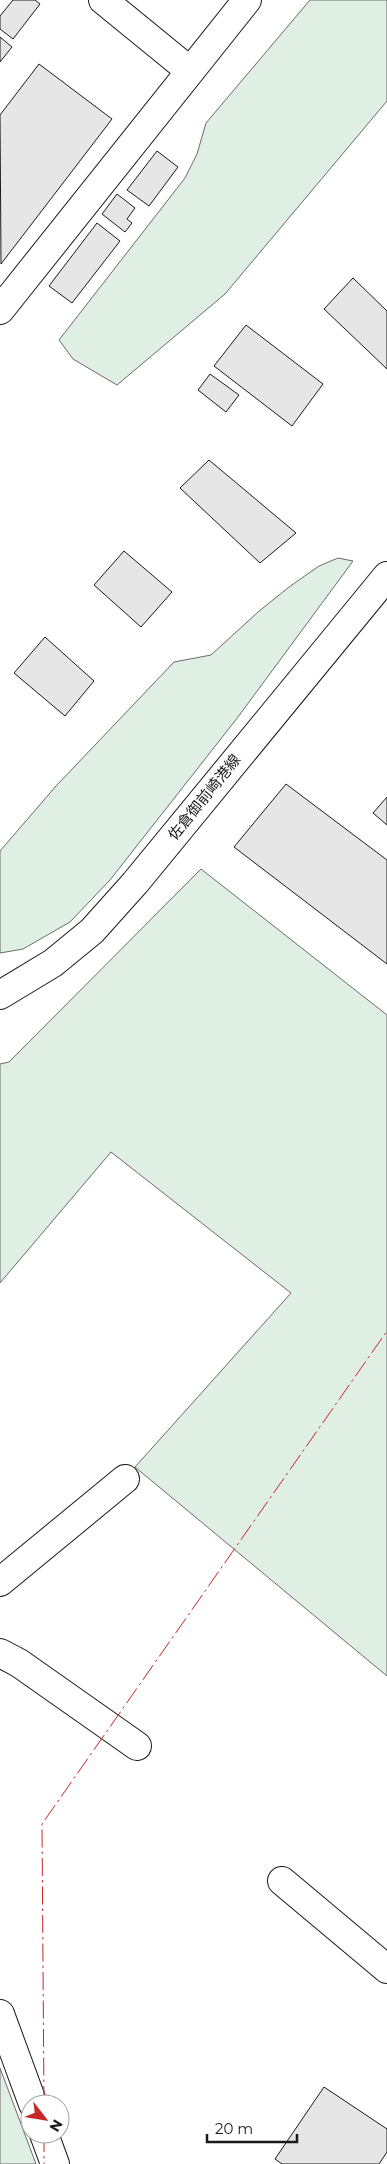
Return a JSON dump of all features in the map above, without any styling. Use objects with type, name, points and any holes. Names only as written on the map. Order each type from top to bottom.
[{"type":"main road","points":[[103,0],[190,71]]},
{"type":"main road","points":[[0,310],[247,0]]},
{"type":"main road","name":"佐倉御前崎港線","points":[[0,996],[53,963],[92,932],[135,883],[387,576]]},
{"type":"main road","points":[[0,1582],[125,1479]]},
{"type":"main road","points":[[0,1652],[19,1663],[137,1746]]},
{"type":"main road","points":[[282,1881],[387,1969]]},
{"type":"main road","points":[[0,2014],[29,2094]]},
{"type":"main road","points":[[48,2144],[55,2164]]},
{"type":"green space","points":[[310,0],[387,0],[387,101],[225,294],[117,385],[73,359],[59,340],[185,178],[197,154],[206,123]]},
{"type":"green space","points":[[338,558],[353,561],[238,717],[110,880],[70,922],[23,949],[0,953],[0,851],[56,786],[174,662],[211,655],[258,612],[289,587],[319,566]]},
{"type":"green space","points":[[201,869],[387,1015],[387,1676],[135,1467],[291,1293],[111,1152],[0,1283],[0,1064],[9,1062]]},
{"type":"green space","points":[[0,2068],[20,2121],[20,2144],[28,2144],[36,2164],[0,2164]]},
{"type":"building","points":[[13,0],[35,0],[40,4],[13,39],[0,29],[0,16]]},
{"type":"building","points":[[0,37],[12,47],[0,62]]},
{"type":"building","points":[[39,64],[112,119],[1,264],[0,115]]},
{"type":"building","points":[[157,151],[178,167],[149,206],[127,190]]},
{"type":"building","points":[[117,194],[135,208],[127,219],[132,223],[125,232],[102,214]]},
{"type":"building","points":[[97,223],[120,241],[72,303],[49,286]]},
{"type":"building","points":[[353,278],[387,311],[387,369],[324,309]]},
{"type":"building","points":[[246,325],[323,384],[292,426],[214,366]]},
{"type":"building","points":[[210,374],[239,395],[226,412],[198,390]]},
{"type":"building","points":[[209,460],[296,533],[260,563],[180,488]]},
{"type":"building","points":[[124,551],[172,592],[141,627],[94,585]]},
{"type":"building","points":[[45,637],[94,681],[65,716],[14,673]]},
{"type":"building","points":[[286,784],[387,860],[387,964],[234,847]]},
{"type":"building","points":[[387,797],[387,825],[373,813]]},
{"type":"building","points":[[324,2087],[387,2129],[387,2152],[379,2164],[282,2164],[275,2159]]},
{"type":"power","points":[[44,2094],[42,1824],[387,1331]]},
{"type":"power","points":[[44,2144],[44,2164]]}]
